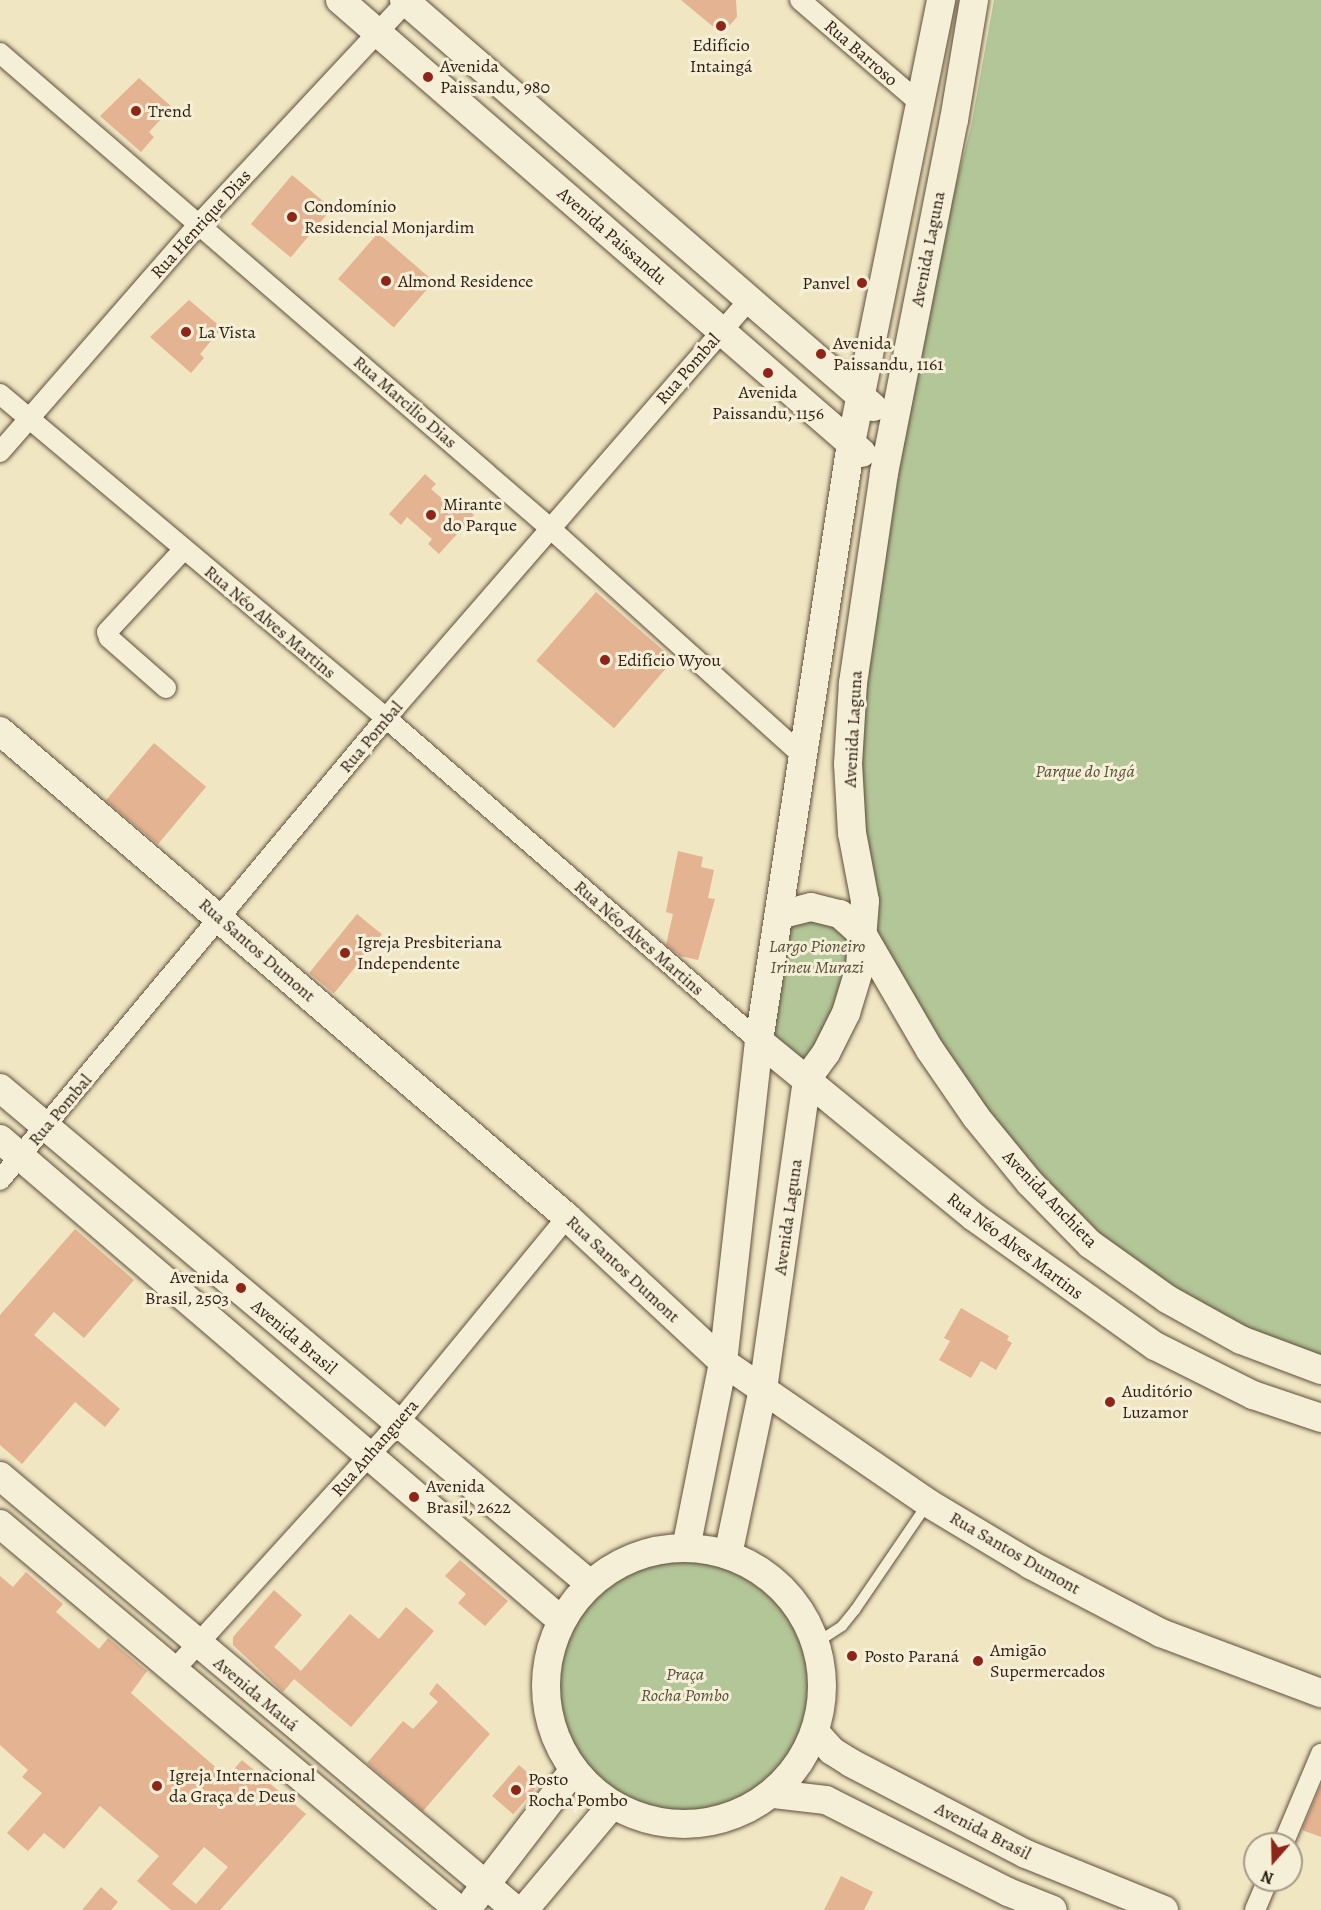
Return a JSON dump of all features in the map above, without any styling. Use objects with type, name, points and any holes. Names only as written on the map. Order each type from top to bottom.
[{"type":"main road","name":"Avenida Paissandu","points":[[340,0],[884,473]]},
{"type":"main road","name":"Avenida Laguna","points":[[686,1548],[723,1362],[759,1041],[805,758],[851,443],[922,105],[940,0]]},
{"type":"main road","name":"Avenida Laguna","points":[[728,1555],[763,1389],[807,1079],[826,1053],[846,1013],[860,968],[865,901],[852,833],[848,764],[853,683],[884,473],[974,0]]},
{"type":"main road","points":[[406,1],[860,397],[894,423]]},
{"type":"main road","name":"Rua Santos Dumont","points":[[0,731],[567,1218],[723,1362],[928,1503],[1031,1565],[1161,1633],[1321,1693]]},
{"type":"main road","points":[[779,915],[811,907],[840,914],[863,934]]},
{"type":"main road","name":"Avenida Anchieta","points":[[863,934],[930,1050],[976,1117],[1030,1183],[1090,1244],[1167,1299],[1241,1340],[1321,1370]]},
{"type":"main road","name":"Rua Néo Alves Martins","points":[[759,1041],[974,1216],[1155,1346],[1253,1395],[1321,1418]]},
{"type":"main road","name":"Avenida Brasil","points":[[0,1088],[590,1584]]},
{"type":"main road","points":[[10,1148],[562,1621]]},
{"type":"main road","name":"Avenida Mauá","points":[[0,1476],[198,1646],[485,1887],[516,1910]]},
{"type":"main road","name":"Avenida Mauá","points":[[0,1524],[459,1910]]},
{"type":"main road","points":[[686,1548],[728,1555],[763,1572],[795,1603],[816,1643],[823,1688],[815,1732],[799,1767],[774,1794],[716,1820],[682,1823],[647,1818],[612,1805],[573,1771],[558,1741],[547,1700],[549,1657],[562,1621],[590,1584],[634,1557],[686,1548]]},
{"type":"main road","name":"Avenida Brasil","points":[[815,1732],[832,1751],[851,1763],[1026,1854],[1164,1910]]},
{"type":"main road","points":[[466,1910],[573,1771]]},
{"type":"main road","points":[[774,1794],[826,1800],[1053,1910]]},
{"type":"main road","points":[[524,1910],[612,1805]]},
{"type":"street","name":"Rua Barroso","points":[[800,0],[922,105]]},
{"type":"street","name":"Rua Henrique Dias","points":[[0,452],[199,224],[406,1]]},
{"type":"street","name":"Rua Marcilio Dias","points":[[0,53],[551,529],[805,758]]},
{"type":"street","name":"Rua Pombal","points":[[0,1179],[10,1148],[46,1128],[386,718],[749,300]]},
{"type":"street","name":"Rua Néo Alves Martins","points":[[0,394],[386,718],[759,1041]]},
{"type":"street","points":[[166,688],[109,638],[107,632],[184,549]]},
{"type":"street","name":"Rua Anhanguera","points":[[173,1671],[397,1424],[567,1218]]},
{"type":"street","points":[[1288,1832],[1321,1754]]},
{"type":"street","points":[[1255,1910],[1263,1892]]},
{"type":"lane","points":[[816,1643],[842,1626],[855,1610],[928,1503]]},
{"type":"green space","name":"Parque do Ingá","points":[[994,0],[1321,0],[1321,1370],[1241,1340],[1030,1183],[863,936],[807,1079],[759,1041],[779,915],[811,907],[862,934],[852,833],[894,423],[971,127]]},
{"type":"green space","name":"Praça Rocha Pombo","points":[[684,1548],[724,1554],[749,1564],[771,1579],[791,1599],[806,1621],[816,1646],[822,1686],[816,1726],[806,1751],[791,1773],[771,1793],[749,1808],[724,1818],[684,1824],[644,1818],[619,1808],[597,1793],[577,1773],[562,1751],[552,1726],[546,1686],[552,1646],[562,1621],[577,1599],[597,1579],[619,1564],[644,1554]]},
{"type":"building","name":"Edifício Intaingá","points":[[681,0],[736,0],[737,17],[722,34]]},
{"type":"building","name":"Trend","points":[[139,78],[172,107],[149,132],[154,137],[141,152],[100,116]]},
{"type":"building","name":"Condomínio Residencial Monjardim","points":[[292,175],[332,208],[291,257],[251,224]]},
{"type":"building","name":"Almond Residence","points":[[378,233],[434,282],[394,328],[338,279]]},
{"type":"building","name":"La Vista","points":[[189,300],[222,328],[200,354],[204,358],[191,373],[150,337]]},
{"type":"building","name":"Mirante do Parque","points":[[425,474],[436,484],[431,489],[454,509],[460,503],[474,515],[439,554],[428,544],[432,539],[407,517],[401,525],[389,514]]},
{"type":"building","name":"Edifício Wyou","points":[[596,592],[674,660],[614,728],[536,661]]},
{"type":"building","points":[[154,743],[206,787],[158,844],[106,800]]},
{"type":"building","points":[[678,851],[703,857],[701,867],[714,870],[708,898],[715,899],[698,960],[680,956],[666,945],[673,914],[666,912]]},
{"type":"building","name":"Igreja Presbiteriana Independente","points":[[357,914],[382,934],[334,993],[309,973]]},
{"type":"building","points":[[75,1229],[134,1280],[84,1338],[54,1312],[34,1335],[120,1409],[105,1427],[75,1402],[22,1464],[0,1445],[0,1315]]},
{"type":"building","points":[[961,1308],[1009,1336],[1007,1340],[1012,1343],[996,1370],[981,1361],[971,1378],[939,1360],[950,1341],[944,1338]]},
{"type":"building","points":[[460,1560],[508,1601],[485,1626],[458,1603],[466,1594],[445,1576]]},
{"type":"building","points":[[26,1572],[63,1604],[56,1612],[99,1649],[108,1638],[147,1671],[131,1693],[227,1777],[242,1760],[306,1814],[220,1910],[171,1910],[137,1881],[159,1856],[100,1806],[64,1849],[44,1833],[28,1851],[7,1833],[42,1793],[22,1777],[28,1770],[0,1745],[0,1576],[13,1587]],"holes":[[[204,1847],[228,1867],[196,1904],[172,1884]]]},
{"type":"building","points":[[274,1590],[302,1615],[274,1647],[301,1671],[283,1692],[233,1645],[233,1637]]},
{"type":"building","points":[[406,1607],[434,1631],[351,1727],[294,1679],[350,1614],[379,1639]]},
{"type":"building","points":[[437,1683],[490,1734],[423,1811],[367,1763],[403,1721],[413,1729],[438,1702],[429,1694]]},
{"type":"building","name":"Posto Rocha Pombo","points":[[519,1765],[540,1783],[513,1814],[492,1796]]},
{"type":"building","points":[[1321,1785],[1321,1837],[1302,1830]]},
{"type":"building","points":[[841,1876],[873,1892],[864,1910],[824,1910]]},
{"type":"building","points":[[101,1887],[118,1902],[111,1910],[82,1910]]},
{"type":"place","name":"Edifício Intaingá","points":[[721,26]]},
{"type":"place","name":"Avenida Paissandu, 980","points":[[428,77]]},
{"type":"place","name":"Trend","points":[[136,111]]},
{"type":"place","name":"Condomínio Residencial Monjardim","points":[[292,217]]},
{"type":"place","name":"Almond Residence","points":[[386,281]]},
{"type":"place","name":"Panvel","points":[[862,283]]},
{"type":"place","name":"La Vista","points":[[186,332]]},
{"type":"place","name":"Avenida Paissandu, 1161","points":[[821,354]]},
{"type":"place","name":"Avenida Paissandu, 1156","points":[[768,373]]},
{"type":"place","name":"Mirante do Parque","points":[[431,515]]},
{"type":"place","name":"Edifício Wyou","points":[[605,660]]},
{"type":"place","name":"Igreja Presbiteriana Independente","points":[[345,953]]},
{"type":"place","name":"Avenida Brasil, 2503","points":[[241,1288]]},
{"type":"place","name":"Auditório Luzamor","points":[[1110,1402]]},
{"type":"place","name":"Avenida Brasil, 2622","points":[[414,1497]]},
{"type":"place","name":"Posto Paraná","points":[[852,1656]]},
{"type":"place","name":"Amigão Supermercados","points":[[978,1661]]},
{"type":"place","name":"Igreja Internacional da Graça de Deus","points":[[157,1786]]},
{"type":"place","name":"Posto Rocha Pombo","points":[[516,1790]]},
{"type":"park label","name":"Largo Pioneiro Irineu Murazi","points":[[817,957]]}]
